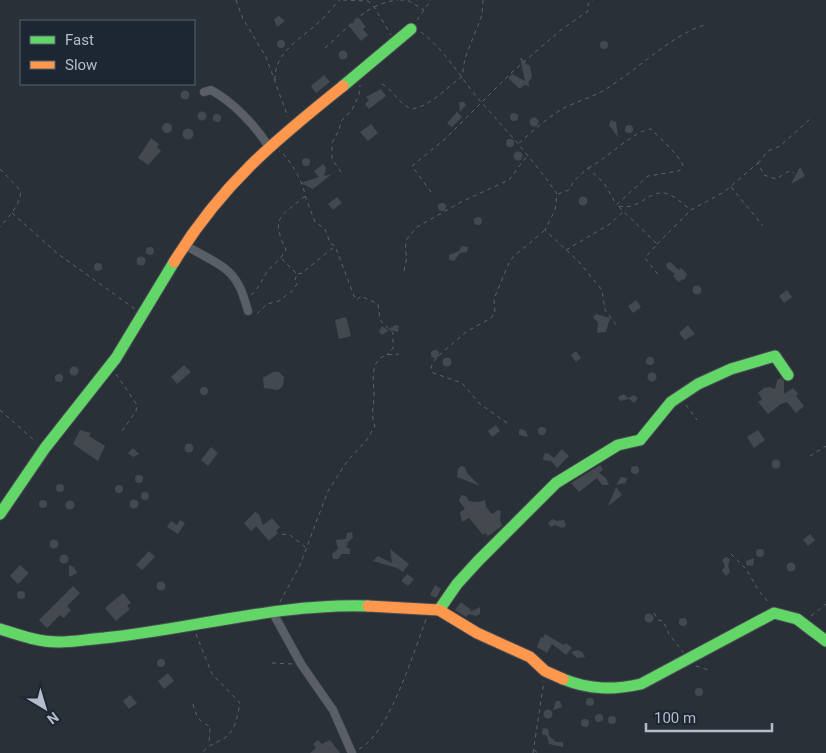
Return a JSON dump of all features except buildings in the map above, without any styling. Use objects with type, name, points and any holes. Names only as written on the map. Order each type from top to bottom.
[{"type":"street","points":[[0,514],[44,450],[111,364],[184,244],[226,190],[269,146],[411,29]]},
{"type":"street","points":[[204,92],[211,90],[222,96],[258,129],[269,146]]},
{"type":"street","points":[[184,244],[197,253],[211,259],[230,274],[238,284],[248,311]]},
{"type":"street","points":[[434,609],[528,508],[556,483],[618,445],[640,440],[671,402],[678,397],[716,375],[775,356],[788,375]]},
{"type":"street","points":[[0,629],[30,639],[59,642],[132,635],[273,613],[346,605],[434,609],[477,634],[530,657],[544,671],[592,688],[624,688],[641,684],[774,613],[790,614],[805,622],[826,640]]},
{"type":"street","points":[[273,613],[302,664],[333,710],[352,753]]},
{"type":"path","points":[[236,0],[243,19],[266,57],[292,128]]},
{"type":"path","points":[[275,83],[277,64],[283,55],[306,30],[322,20],[340,0]]},
{"type":"path","points":[[343,0],[368,1],[374,7],[396,43]]},
{"type":"path","points":[[325,48],[352,22],[385,2],[407,0],[424,10]]},
{"type":"path","points":[[431,0],[411,29],[421,32],[429,39],[528,155],[557,194],[555,210],[545,230],[514,257],[508,265],[494,299],[495,313],[491,318],[466,332],[436,358],[431,367],[433,372],[462,383],[480,404],[506,423]]},
{"type":"path","points":[[382,84],[388,87],[402,102],[412,109],[423,106],[444,93],[454,82],[462,77],[465,58],[482,15],[483,0]]},
{"type":"path","points":[[431,192],[412,166],[482,103],[510,74],[562,29],[588,11],[588,4],[593,0]]},
{"type":"path","points":[[518,144],[563,109],[605,90],[636,70],[674,40],[706,22]]},
{"type":"path","points":[[341,172],[332,159],[332,143],[339,130],[340,121],[352,110],[359,95],[360,72]]},
{"type":"path","points":[[660,277],[645,258],[657,244],[691,210],[712,200],[731,187],[758,164],[768,151],[780,146],[810,119]]},
{"type":"path","points":[[557,194],[569,190],[574,181],[588,168],[600,163],[615,148],[646,129],[651,129],[676,154],[683,165],[679,171],[648,176],[616,205]]},
{"type":"path","points":[[269,146],[284,154],[293,165],[315,222],[325,229],[330,243],[335,246],[354,296],[357,300],[361,296],[378,304],[380,320],[393,333],[393,348],[377,363],[372,378],[374,396],[372,414],[375,426],[373,431],[348,460],[328,491],[291,585],[273,613]]},
{"type":"path","points":[[404,271],[408,257],[405,249],[407,238],[417,228],[463,201],[509,180],[528,155]]},
{"type":"path","points":[[758,164],[764,175],[776,179],[789,171],[794,173]]},
{"type":"path","points":[[588,168],[604,183],[616,205],[657,244]]},
{"type":"path","points":[[0,170],[21,191],[20,202],[0,226]]},
{"type":"path","points":[[731,187],[762,226]]},
{"type":"path","points":[[616,205],[624,208],[634,207],[655,195],[667,194],[691,210]]},
{"type":"path","points":[[244,300],[261,285],[267,272],[282,259],[286,250],[277,226],[281,214],[305,196]]},
{"type":"path","points":[[565,250],[610,224],[624,211]]},
{"type":"path","points":[[12,213],[54,251],[143,314]]},
{"type":"path","points":[[545,230],[602,290],[605,310],[617,326]]},
{"type":"path","points":[[297,274],[302,273],[335,246]]},
{"type":"path","points":[[282,259],[297,274]]},
{"type":"path","points":[[248,311],[254,315],[267,304],[287,296],[295,288],[297,274]]},
{"type":"path","points":[[386,355],[399,354]]},
{"type":"path","points":[[111,364],[136,405],[136,411],[122,431]]},
{"type":"path","points":[[678,397],[697,420]]},
{"type":"path","points":[[0,410],[44,450]]},
{"type":"path","points":[[810,456],[826,446]]},
{"type":"path","points":[[282,534],[290,534],[305,547]]},
{"type":"path","points":[[731,554],[746,569],[759,591],[770,602],[774,613]]},
{"type":"path","points":[[805,622],[826,604]]},
{"type":"path","points":[[352,753],[368,744],[378,731],[400,690],[434,609]]},
{"type":"path","points":[[654,613],[658,620],[663,621],[668,634],[688,658]]},
{"type":"path","points":[[192,625],[212,674],[240,703],[236,726],[224,739],[209,745],[202,753]]},
{"type":"path","points":[[272,663],[302,664]]},
{"type":"path","points":[[533,753],[544,691],[544,671]]},
{"type":"path","points":[[193,704],[197,718],[210,726],[209,745]]},
{"type":"path","points":[[534,750],[538,753]]},
{"type":"traffic: fast","points":[[343,86],[411,29]]},
{"type":"traffic: fast","points":[[0,514],[45,448],[116,358],[174,262]]},
{"type":"traffic: fast","points":[[439,610],[457,584],[478,561],[556,483],[618,445],[640,440],[671,402],[698,384],[731,369],[775,356],[788,375]]},
{"type":"traffic: fast","points":[[0,629],[21,636],[51,642],[65,642],[137,634],[302,608],[368,606]]},
{"type":"traffic: fast","points":[[563,679],[573,683],[602,688],[641,684],[774,613],[797,619],[826,641]]},
{"type":"traffic: slow","points":[[174,262],[211,209],[250,166],[294,126],[343,86]]},
{"type":"traffic: slow","points":[[368,606],[439,610],[477,633],[530,657],[545,671],[563,679]]}]
